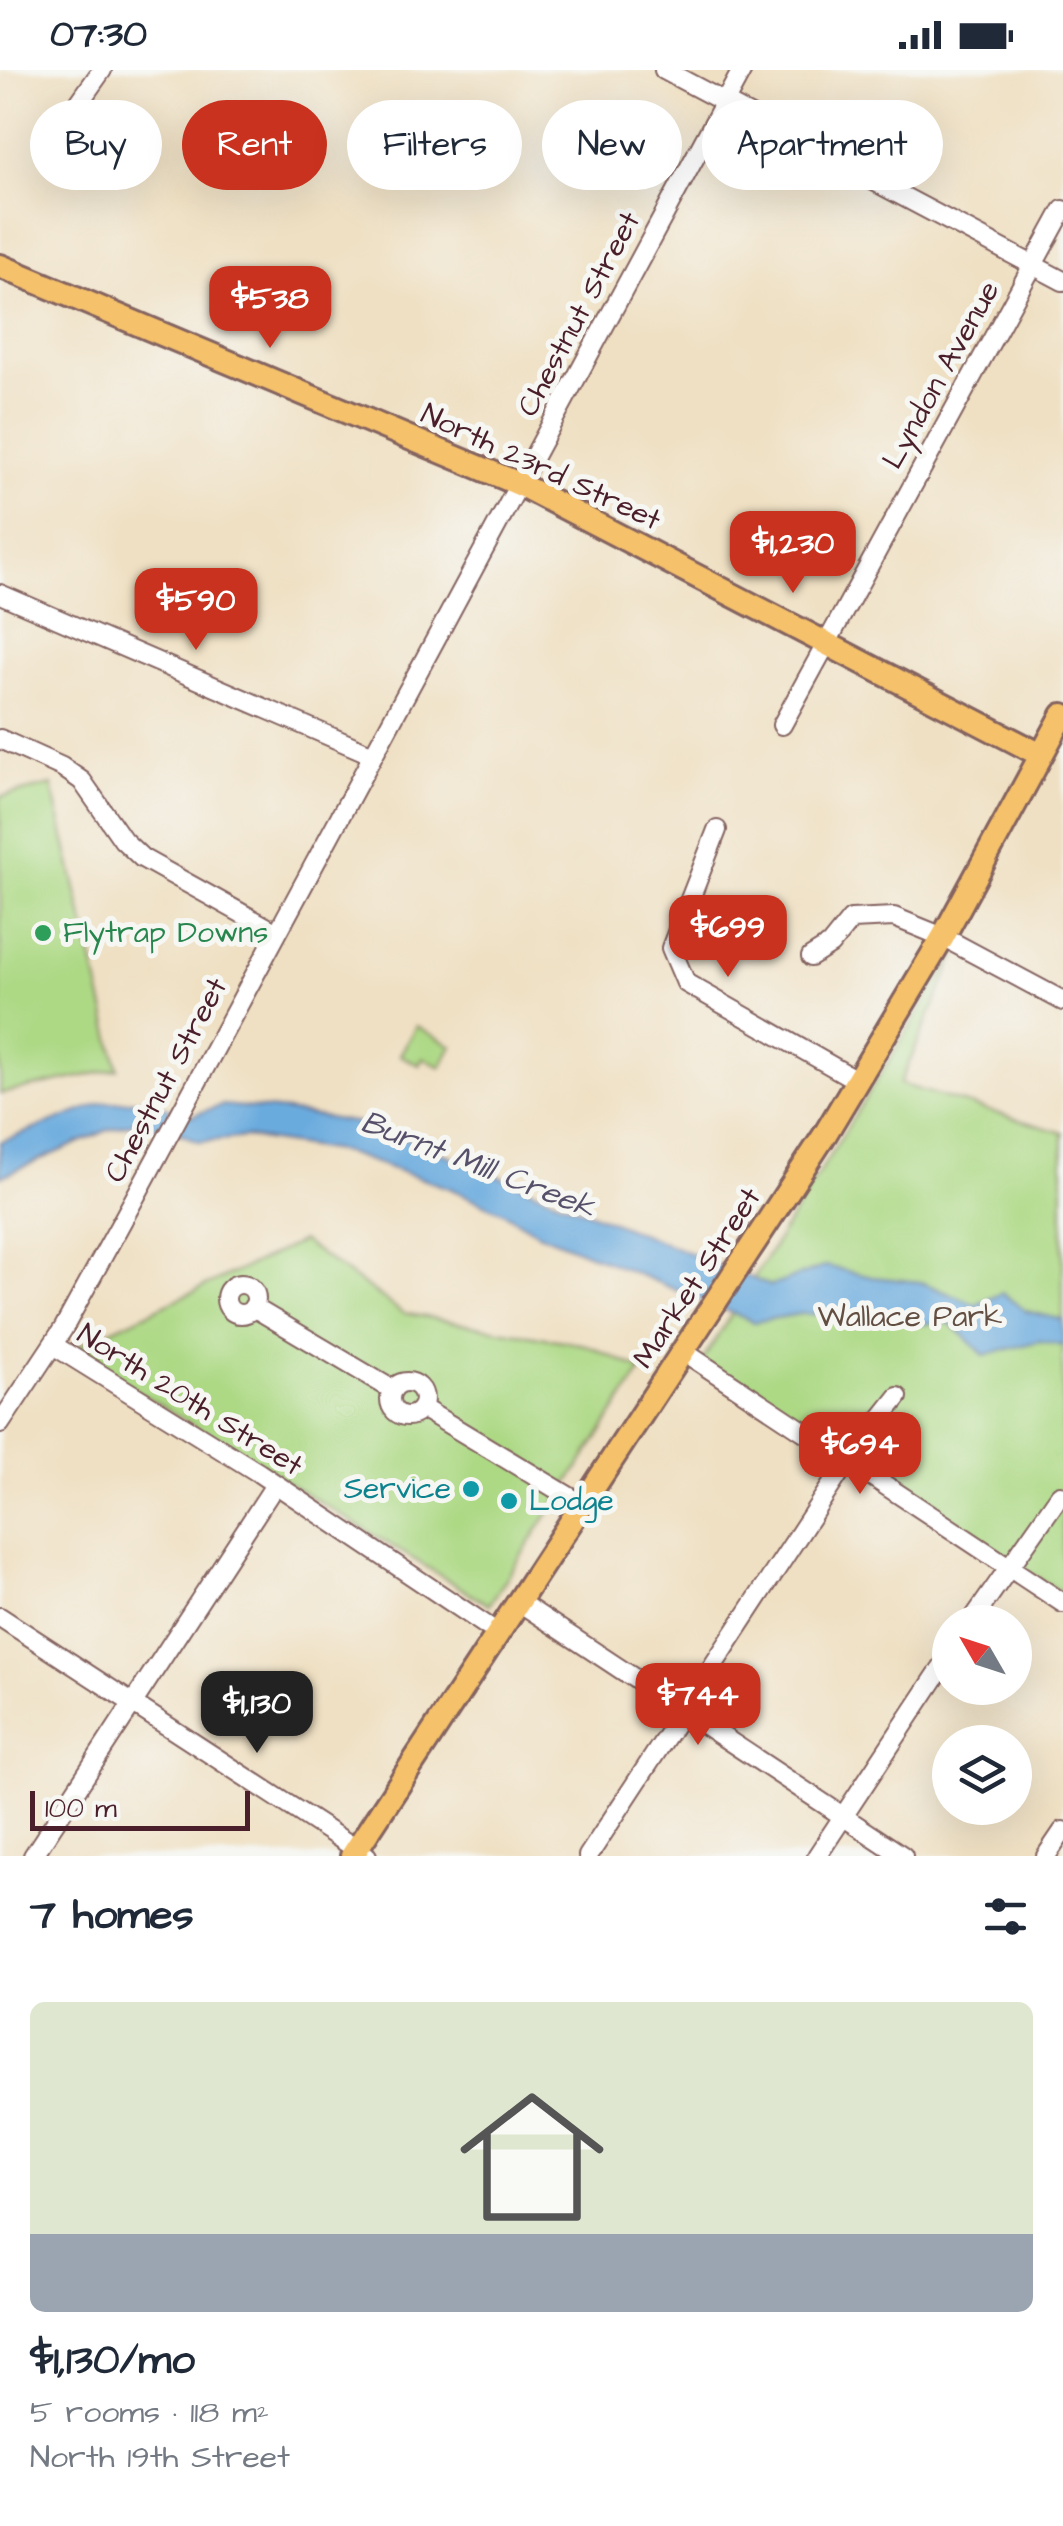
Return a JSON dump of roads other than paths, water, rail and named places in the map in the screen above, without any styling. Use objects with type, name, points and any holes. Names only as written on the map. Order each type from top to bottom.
[{"type":"main road","name":"North 23rd Street","points":[[0,266],[519,484],[1040,755]]},
{"type":"main road","name":"Market Street","points":[[358,1854],[858,1081],[1063,715]]},
{"type":"street","points":[[80,100],[102,70]]},
{"type":"street","points":[[664,70],[720,100]]},
{"type":"street","name":"Chestnut Street","points":[[725,100],[742,70]]},
{"type":"street","name":"Chestnut Street","points":[[0,1424],[52,1345],[188,1101],[702,143]]},
{"type":"street","points":[[890,190],[1063,281]]},
{"type":"street","name":"Lyndon Avenue","points":[[782,725],[1063,210]]},
{"type":"street","points":[[0,594],[373,755]]},
{"type":"street","points":[[0,739],[82,781],[122,840],[142,858],[277,933]]},
{"type":"street","points":[[717,830],[672,948],[686,983],[858,1081]]},
{"type":"street","points":[[812,957],[830,945],[852,919],[894,917],[942,937],[1063,1001]]},
{"type":"street","points":[[254,1307],[393,1390],[390,1400],[398,1414],[414,1414],[422,1408],[583,1505]]},
{"type":"street","name":"North 20th Street","points":[[52,1345],[160,1410],[498,1634]]},
{"type":"street","points":[[684,1352],[1063,1603]]},
{"type":"street","points":[[588,1856],[848,1460],[898,1396]]},
{"type":"street","points":[[32,1856],[274,1485]]},
{"type":"street","points":[[982,1605],[1060,1495]]},
{"type":"street","points":[[519,1602],[904,1856]]},
{"type":"street","points":[[0,1617],[358,1854]]},
{"type":"street","points":[[817,1856],[932,1682]]},
{"type":"street","points":[[1046,1856],[1063,1831]]},
{"type":"water","points":[[143,1100],[191,1116],[222,1105],[375,1126],[771,1286],[826,1266],[872,1277],[921,1282],[976,1305],[1002,1293],[1026,1311],[1063,1320],[1063,1346],[1040,1341],[984,1355],[951,1323],[917,1324],[887,1314],[800,1314],[754,1322],[540,1234],[449,1188],[343,1152],[246,1137],[199,1142],[171,1129],[133,1123],[0,1177],[0,1142],[102,1103]]},
{"type":"place","name":"Flytrap Downs","points":[[43,933]]},
{"type":"place","name":"Service","points":[[471,1489]]},
{"type":"place","name":"Lodge","points":[[509,1501]]},
{"type":"water label","name":"Burnt Mill Creek","points":[[478,1165]]},
{"type":"park label","name":"Wallace Park","points":[[910,1317]]}]
